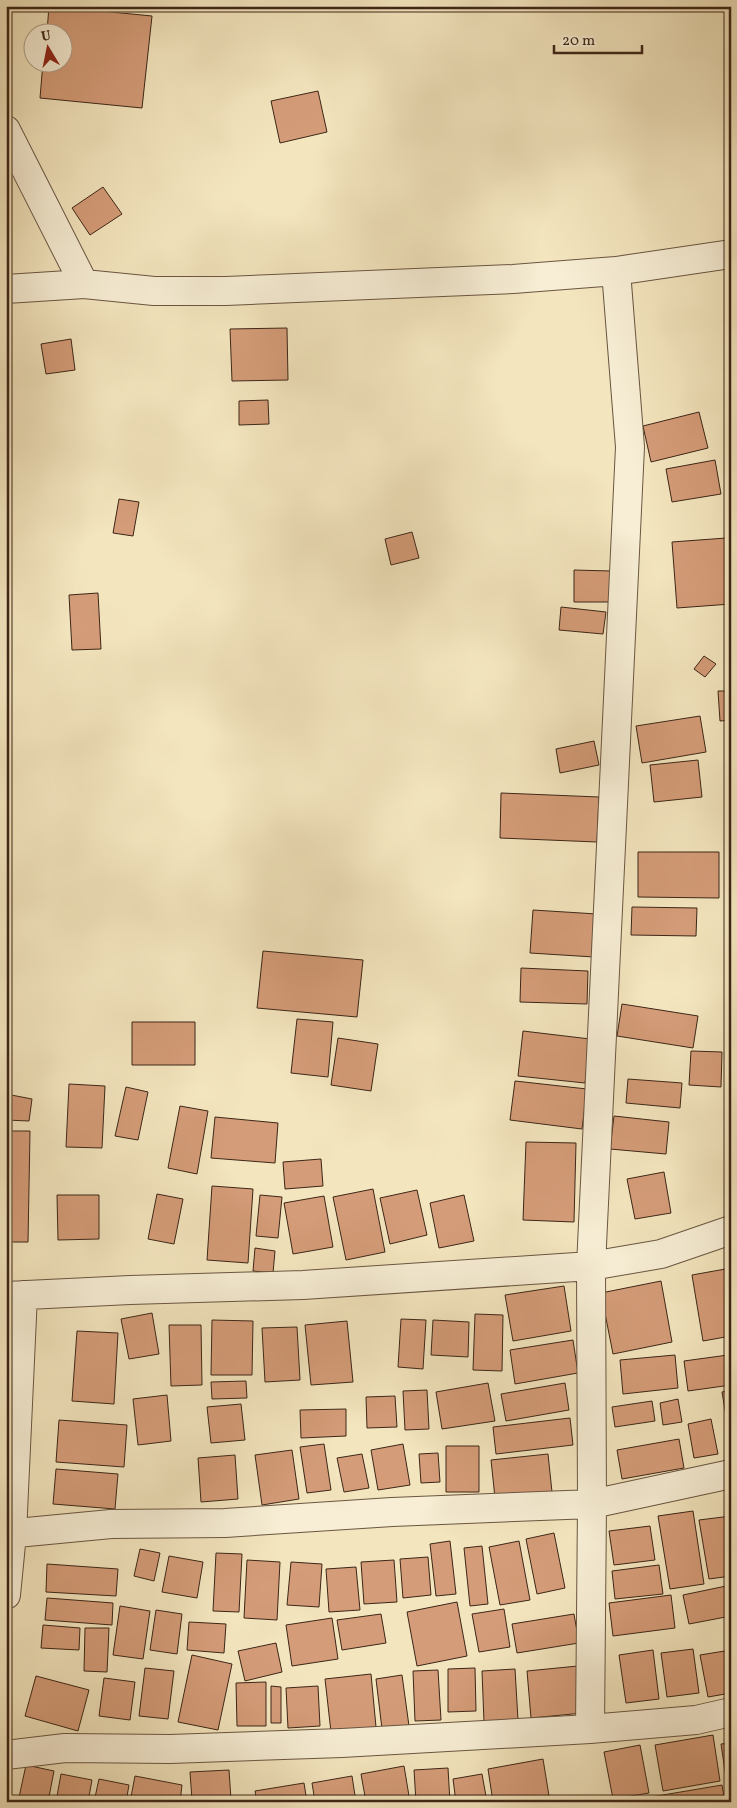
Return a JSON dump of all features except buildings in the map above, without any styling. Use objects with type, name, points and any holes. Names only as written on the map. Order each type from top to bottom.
[{"type":"street","points":[[6,130],[84,284]]},
{"type":"street","points":[[6,289],[84,284],[154,291],[226,291],[513,279],[616,271],[731,254]]},
{"type":"street","points":[[590,1729],[592,1504],[591,1266],[630,447],[616,271]]},
{"type":"street","points":[[6,1594],[15,1296],[130,1290],[303,1285],[591,1266],[661,1254],[731,1230]]},
{"type":"street","points":[[9,1534],[111,1524],[225,1523],[392,1512],[592,1504],[731,1474]]},
{"type":"street","points":[[6,1755],[65,1748],[170,1749],[342,1743],[590,1729],[696,1720],[731,1712]]}]
